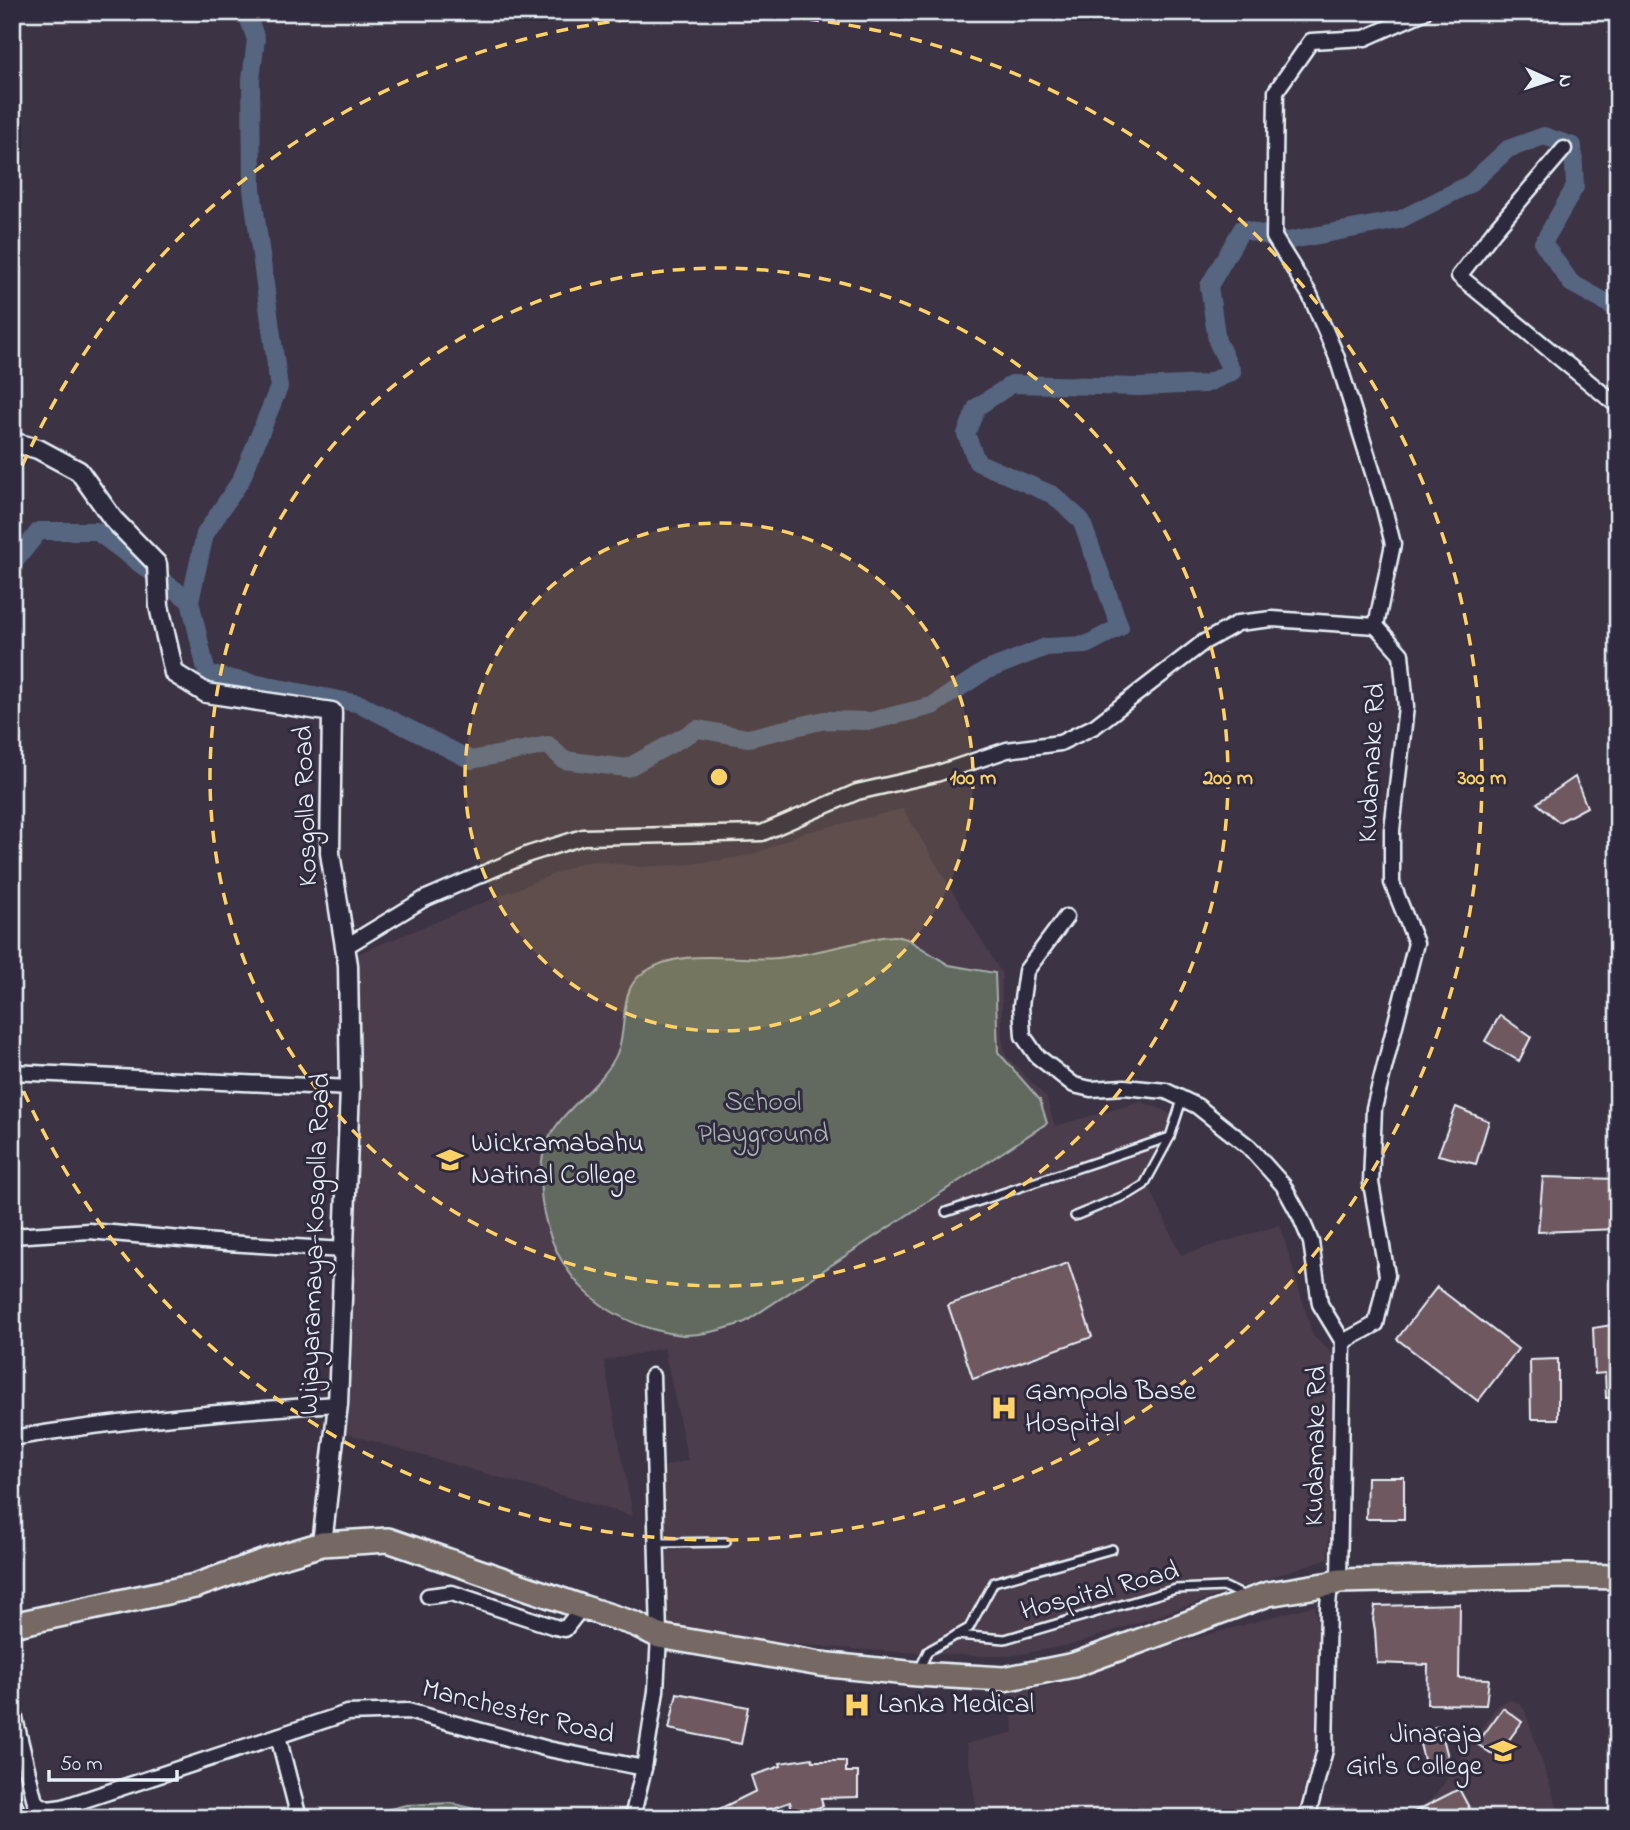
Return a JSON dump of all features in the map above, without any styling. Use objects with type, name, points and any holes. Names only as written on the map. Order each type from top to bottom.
[{"type":"main road","points":[[12,1625],[195,1586],[322,1544],[388,1540],[635,1624],[659,1636],[820,1664],[1003,1679],[1074,1664],[1268,1594],[1334,1582],[1618,1577]]},
{"type":"street","points":[[345,947],[424,899],[528,854],[583,837],[762,833],[857,792],[936,774],[1007,750],[1060,743],[1095,726],[1204,642],[1238,623],[1272,619],[1376,626],[1393,544],[1336,355],[1310,295],[1273,237],[1276,91],[1311,41],[1365,38],[1424,12]]},
{"type":"street","points":[[1564,149],[1459,276],[1618,405]]},
{"type":"street","name":"Kosgolla Road","points":[[12,442],[38,449],[79,471],[113,519],[157,564],[159,606],[174,673],[206,694],[332,712],[330,853],[345,947]]},
{"type":"street","name":"Kudamake Rd","points":[[1307,1818],[1325,1750],[1343,1342],[1376,1324],[1387,1275],[1371,1183],[1374,1108],[1416,943],[1392,883],[1392,830],[1406,707],[1401,654],[1376,626]]},
{"type":"street","points":[[1066,917],[1026,971],[1020,1006],[1023,1036],[1037,1056],[1074,1086],[1091,1090],[1124,1087],[1166,1091],[1197,1106],[1249,1147],[1283,1185],[1300,1216],[1311,1242],[1320,1304],[1343,1342]]},
{"type":"street","name":"Wijayaramaya-Kosgolla Road","points":[[322,1544],[338,1404],[344,1250],[350,1088],[348,965],[345,947]]},
{"type":"street","points":[[12,1072],[350,1088]]},
{"type":"street","points":[[12,1236],[89,1231],[344,1250]]},
{"type":"street","points":[[632,1818],[644,1768],[656,1691],[659,1636],[652,1376]]},
{"type":"street","points":[[12,1438],[67,1429],[228,1411],[338,1404]]},
{"type":"street","points":[[428,1596],[452,1593],[565,1629],[582,1607]]},
{"type":"street","name":"Manchester Road","points":[[12,1706],[35,1802],[48,1809],[63,1807],[347,1713],[408,1711],[548,1749],[644,1768]]},
{"type":"street","points":[[278,1737],[299,1818]]},
{"type":"street","points":[[12,1798],[19,1818]]},
{"type":"lane","points":[[1075,1216],[1131,1194],[1144,1185],[1170,1137],[1182,1100]]},
{"type":"lane","points":[[946,1212],[1170,1137]]},
{"type":"lane","points":[[657,1543],[726,1542]]},
{"type":"lane","name":"Hospital Road","points":[[917,1674],[928,1651],[969,1628],[994,1582],[1112,1549]]},
{"type":"lane","name":"Hospital Road","points":[[957,1635],[1005,1639],[1176,1589],[1225,1587],[1251,1600]]},
{"type":"shaded area","points":[[903,809],[1002,974],[1002,1037],[1006,1056],[1046,1097],[1055,1126],[1141,1102],[1175,1117],[1149,1186],[1181,1255],[1280,1225],[1313,1336],[1333,1354],[1328,1558],[1075,1644],[1010,1656],[865,1650],[713,1637],[667,1627],[649,1470],[688,1460],[664,1348],[604,1361],[633,1516],[344,1433],[361,1075],[357,954],[581,863],[597,861],[640,867],[722,860],[767,849],[800,834]],"holes":[[[882,937],[907,939],[949,965],[995,973],[998,1052],[1040,1100],[726,1328],[697,1333],[663,1332],[620,1318],[551,1132],[611,1063],[618,1050],[622,1030],[677,959],[777,958]]]},
{"type":"shaded area","points":[[1315,1605],[1323,1671],[1319,1725],[1315,1751],[1295,1818],[978,1818],[966,1744],[1014,1732],[1008,1694],[1059,1684],[1168,1646]]},
{"type":"shaded area","name":"Jinaraja Girl's College","points":[[1511,1700],[1519,1703],[1525,1711],[1561,1818],[1323,1818],[1333,1805],[1400,1812],[1423,1805],[1435,1796],[1494,1710],[1501,1703]]},
{"type":"green space","name":"School Playground","points":[[895,936],[907,939],[949,965],[995,973],[998,1052],[1040,1100],[1047,1123],[745,1322],[707,1333],[679,1335],[633,1322],[600,1304],[573,1277],[554,1245],[543,1207],[541,1168],[551,1134],[602,1077],[618,1051],[627,998],[635,980],[658,965],[674,960],[692,957],[778,958]]},
{"type":"green space","points":[[451,1803],[494,1814],[499,1818],[354,1818],[406,1805]]},
{"type":"building","points":[[1575,777],[1587,807],[1559,822],[1537,803]]},
{"type":"building","points":[[1500,1015],[1531,1037],[1519,1061],[1485,1041]]},
{"type":"building","points":[[1456,1107],[1489,1121],[1476,1164],[1438,1155]]},
{"type":"building","points":[[1543,1177],[1618,1179],[1618,1229],[1538,1232]]},
{"type":"building","points":[[1068,1263],[1092,1337],[973,1379],[948,1305]]},
{"type":"building","points":[[1437,1287],[1518,1349],[1478,1401],[1397,1339]]},
{"type":"building","points":[[1618,1324],[1618,1398],[1606,1398],[1605,1373],[1595,1374],[1593,1328]]},
{"type":"building","points":[[1558,1359],[1558,1419],[1531,1419],[1530,1360]]},
{"type":"building","points":[[1367,1477],[1404,1477],[1404,1519],[1366,1519]]},
{"type":"building","points":[[1460,1604],[1459,1678],[1489,1679],[1486,1705],[1427,1704],[1428,1665],[1377,1663],[1373,1620],[1375,1606]]},
{"type":"building","points":[[677,1693],[748,1707],[741,1744],[669,1729]]},
{"type":"building","points":[[1503,1708],[1522,1722],[1500,1752],[1492,1754],[1477,1744]]},
{"type":"building","points":[[1440,1726],[1450,1765],[1427,1772],[1417,1732]]},
{"type":"building","points":[[812,1758],[813,1761],[846,1761],[846,1772],[858,1772],[858,1797],[821,1798],[823,1806],[794,1816],[790,1802],[744,1818],[701,1818],[756,1791],[751,1776],[781,1766],[780,1763]]},
{"type":"building","points":[[1459,1789],[1471,1811],[1458,1818],[1402,1818]]},
{"type":"waterway","points":[[190,601],[205,534],[241,480],[279,387],[252,189],[251,80],[256,39],[246,12]]},
{"type":"waterway","points":[[12,565],[39,531],[96,531],[190,601],[207,674],[360,704],[471,760],[548,745],[564,760],[627,768],[698,729],[748,738],[825,720],[871,721],[932,706],[985,671],[1046,647],[1086,645],[1120,627],[1081,520],[1053,495],[977,462],[966,434],[977,407],[1012,384],[1139,387],[1205,384],[1232,372],[1217,341],[1209,286],[1242,229],[1287,241],[1399,220],[1470,184],[1508,149],[1544,136],[1573,146],[1575,187],[1543,243],[1571,283],[1618,309]]},
{"type":"place","name":"Wickramabahu Natinal College","points":[[450,1160]]},
{"type":"place","name":"Gampola Base Hospital","points":[[1004,1408]]},
{"type":"place","name":"Lanka Medical","points":[[857,1705]]},
{"type":"place","name":"Jinaraja Girl's College","points":[[1503,1751]]}]
